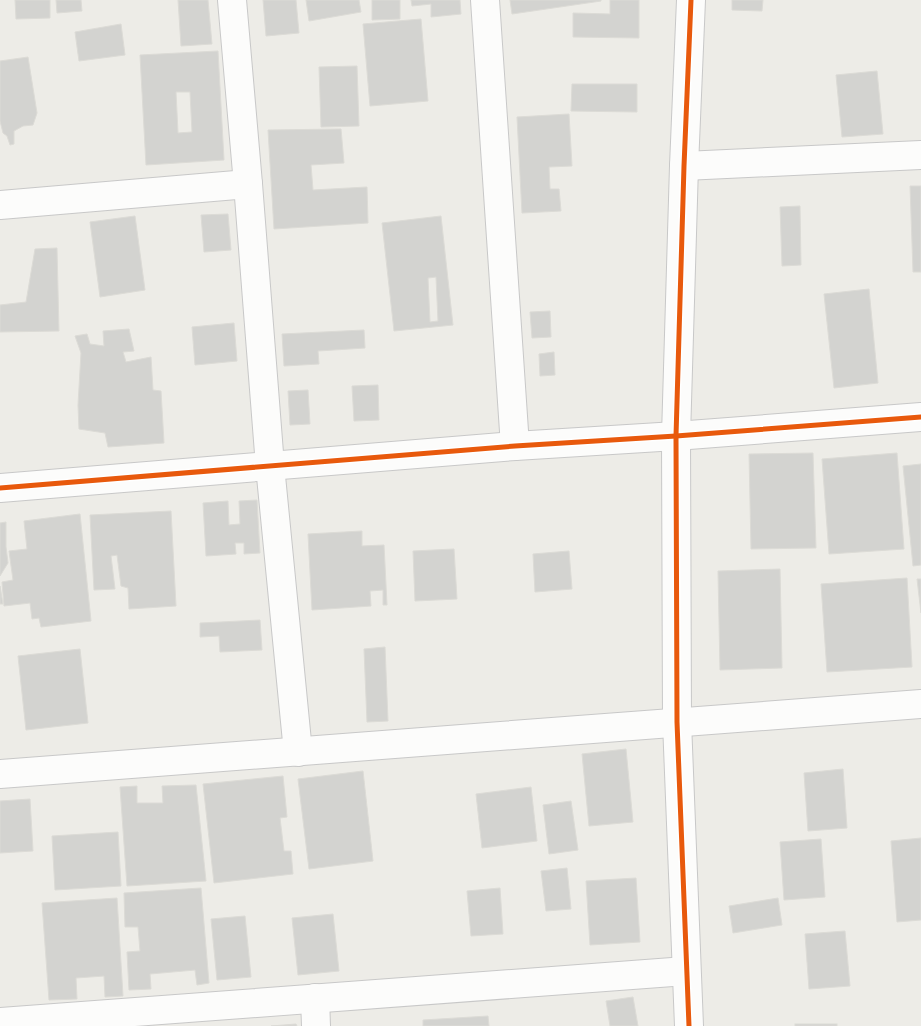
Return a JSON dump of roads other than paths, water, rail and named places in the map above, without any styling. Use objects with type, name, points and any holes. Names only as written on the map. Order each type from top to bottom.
[{"type":"street","points":[[232,0],[270,466],[298,752]]},
{"type":"street","points":[[485,0],[516,446]]},
{"type":"street","points":[[689,1026],[677,722],[676,436],[691,0]]},
{"type":"street","points":[[684,166],[921,155]]},
{"type":"street","points":[[0,205],[248,184]]},
{"type":"street","points":[[0,488],[516,446],[921,417]]},
{"type":"street","points":[[0,774],[921,704]]},
{"type":"street","points":[[0,1022],[686,971]]},
{"type":"street","points":[[315,998],[316,1026]]}]
